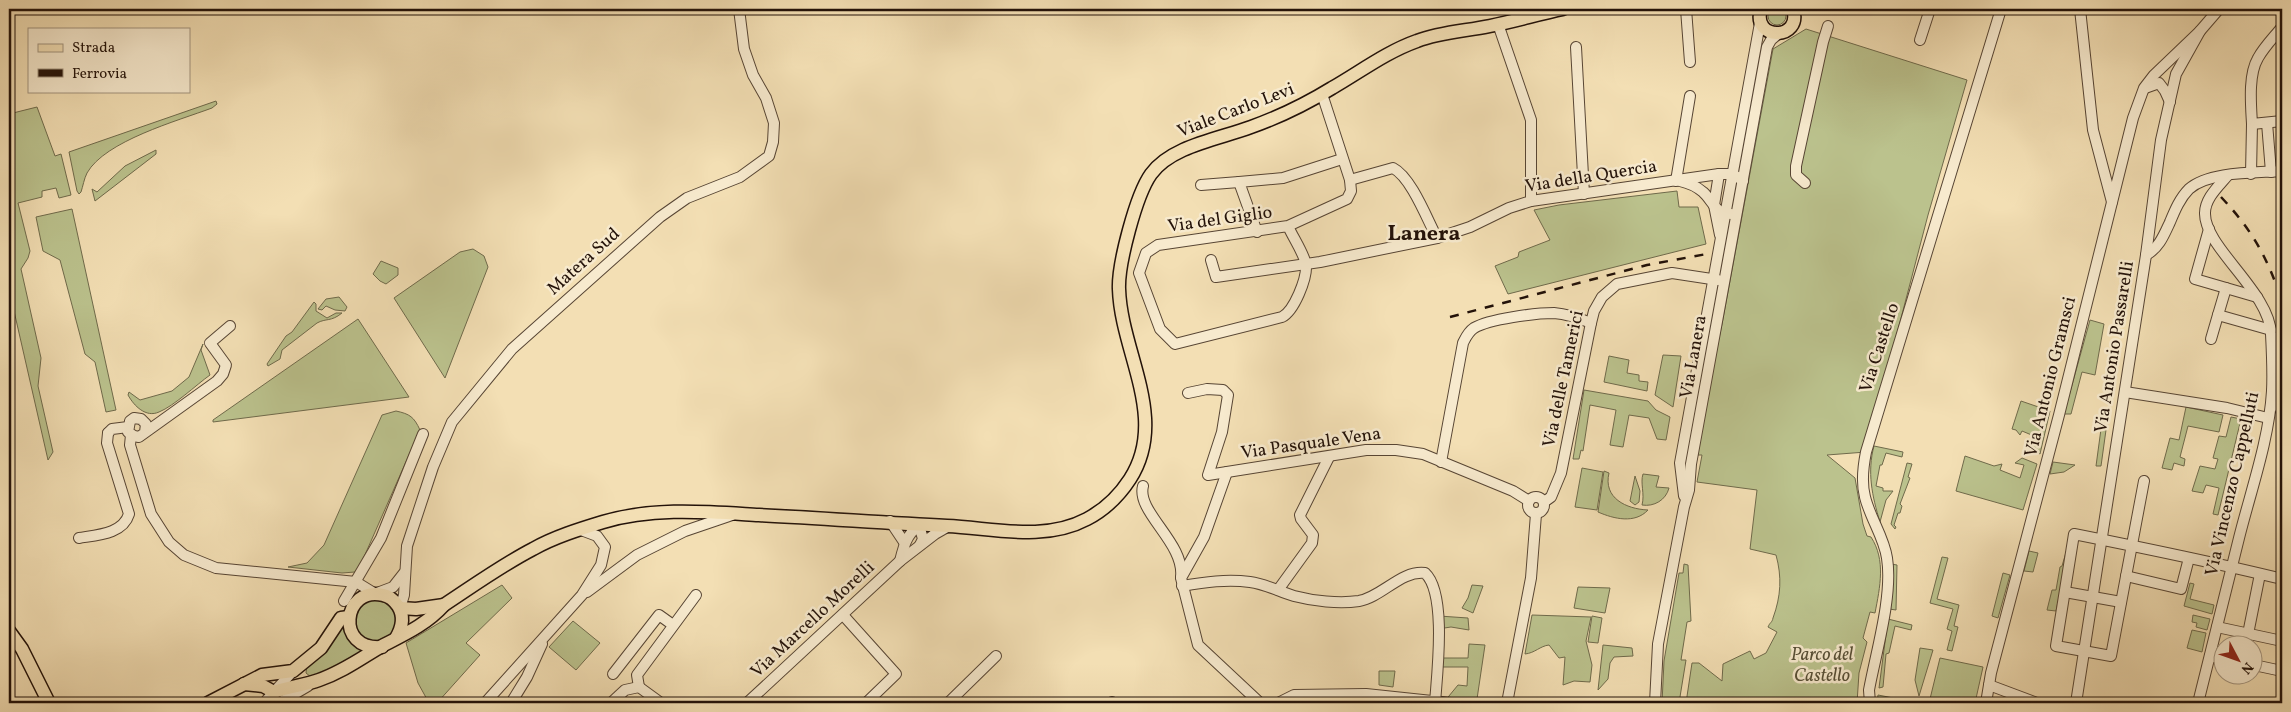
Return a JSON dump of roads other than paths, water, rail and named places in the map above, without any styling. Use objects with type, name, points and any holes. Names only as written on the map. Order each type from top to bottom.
[{"type":"main road","name":"Viale Carlo Levi","points":[[444,605],[534,548],[604,522],[644,513],[690,511],[890,521],[919,525],[1018,532],[1064,528],[1086,520],[1106,508],[1120,494],[1134,474],[1140,459],[1146,417],[1130,350],[1119,289],[1121,270],[1133,220],[1149,176],[1160,163],[1177,152],[1262,123],[1322,94],[1396,50],[1420,39],[1563,9]]},
{"type":"main road","points":[[1758,14],[1766,30],[1778,34],[1787,31],[1793,24],[1795,15],[1793,9]]},
{"type":"main road","points":[[382,647],[367,646],[356,638],[350,629],[349,616],[354,605],[362,597],[376,593],[387,596],[400,608],[402,628],[396,638]]},
{"type":"main road","points":[[400,608],[416,609],[444,605]]},
{"type":"main road","points":[[244,684],[264,686],[277,698],[292,686],[317,681],[346,669],[396,638],[419,627],[434,617],[444,605]]},
{"type":"main road","points":[[208,703],[262,675],[293,671],[321,648],[341,618],[349,616]]},
{"type":"main road","points":[[9,631],[22,649],[49,703]]},
{"type":"street","name":"Matera Sud","points":[[400,608],[404,595],[407,546],[445,437],[463,406],[512,349],[660,217],[686,198],[740,177],[769,156],[773,142],[774,123],[766,98],[753,75],[744,49],[739,9]]},
{"type":"street","points":[[1686,9],[1690,62]]},
{"type":"street","points":[[1920,40],[1930,9]]},
{"type":"street","name":"Via Castello","points":[[1870,703],[1869,690],[1886,598],[1888,560],[1884,545],[1864,497],[1862,472],[1874,421],[1902,337],[2001,9]]},
{"type":"street","points":[[2080,9],[2094,130],[2112,202]]},
{"type":"street","name":"Via Antonio Passarelli","points":[[2076,703],[2103,540],[2146,255],[2161,140],[2176,74],[2200,31],[2219,9]]},
{"type":"street","name":"Via Lanera","points":[[1655,703],[1658,644],[1684,507],[1680,463],[1732,213],[1733,174],[1758,14]]},
{"type":"street","points":[[1498,24],[1531,120],[1531,201]]},
{"type":"street","points":[[1805,183],[1796,174],[1796,166],[1828,26]]},
{"type":"street","points":[[2251,174],[2253,72],[2257,58],[2282,27]]},
{"type":"street","name":"Via Antonio Gramsci","points":[[1986,703],[2133,118],[2144,88],[2200,31]]},
{"type":"street","name":"Via Lanera","points":[[1721,243],[1743,181],[1767,47],[1778,34]]},
{"type":"street","points":[[1576,47],[1584,194]]},
{"type":"street","points":[[2164,66],[2176,74]]},
{"type":"street","points":[[2144,88],[2176,74]]},
{"type":"street","points":[[2159,82],[2170,102]]},
{"type":"street","points":[[1322,94],[1350,180],[1393,168],[1398,170],[1409,184],[1437,238]]},
{"type":"street","points":[[1678,181],[1690,96]]},
{"type":"street","points":[[2252,124],[2282,122]]},
{"type":"street","points":[[2267,123],[2271,172]]},
{"type":"street","points":[[1201,185],[1283,178],[1342,158]]},
{"type":"street","points":[[2146,255],[2153,252],[2161,241],[2177,205],[2191,187],[2211,178],[2228,175],[2282,171]]},
{"type":"street","name":"Via Lanera","points":[[1719,174],[1714,205],[1721,243],[1719,280]]},
{"type":"street","name":"Via della Quercia","points":[[1211,260],[1216,278],[1306,264],[1437,238],[1531,201],[1719,174],[1733,174]]},
{"type":"street","points":[[1733,174],[1743,181]]},
{"type":"street","name":"Via Vincenzo Cappelluti","points":[[2198,703],[2268,418],[2272,391],[2271,330],[2267,313],[2209,229],[2205,213],[2207,202],[2228,175]]},
{"type":"street","name":"Via del Giglio","points":[[1306,264],[1296,299],[1289,314],[1175,344],[1166,338],[1160,329],[1139,273],[1146,253],[1158,246],[1288,226],[1347,199],[1350,191],[1350,180]]},
{"type":"street","name":"Via della Quercia","points":[[1678,181],[1699,189],[1714,205]]},
{"type":"street","points":[[1239,182],[1257,232]]},
{"type":"street","points":[[1714,205],[1732,213]]},
{"type":"street","points":[[1288,226],[1306,264]]},
{"type":"street","points":[[2209,229],[2195,280],[2257,297]]},
{"type":"street","name":"Via delle Tamerici","points":[[1544,502],[1551,497],[1561,473],[1591,323],[1594,311],[1602,297],[1617,284],[1672,273],[1719,280]]},
{"type":"street","points":[[2211,339],[2226,288]]},
{"type":"street","points":[[1441,462],[1463,343],[1467,334],[1475,328],[1524,316],[1553,313],[1576,317],[1591,323]]},
{"type":"street","points":[[2218,315],[2271,330]]},
{"type":"street","points":[[134,432],[178,410],[217,382],[223,374],[226,365],[210,343],[230,326]]},
{"type":"street","name":"Via Pasquale Vena","points":[[1188,393],[1207,389],[1224,390],[1228,395],[1222,432],[1208,475],[1329,458],[1366,450],[1396,450],[1423,454],[1513,492],[1528,501]]},
{"type":"street","points":[[2272,391],[2282,413]]},
{"type":"street","points":[[2125,392],[2227,408],[2268,418]]},
{"type":"street","points":[[178,410],[155,420],[144,421],[134,418],[134,432],[130,445],[151,514],[169,542],[184,555],[216,568],[356,582],[376,593],[393,587],[404,573]]},
{"type":"street","points":[[79,538],[118,529],[126,523],[129,514],[107,443],[108,433],[112,429],[134,432],[146,427],[144,421]]},
{"type":"street","points":[[344,601],[382,538],[423,434]]},
{"type":"street","points":[[1278,590],[1312,543],[1313,535],[1300,515],[1329,458]]},
{"type":"street","points":[[1182,585],[1204,537],[1227,472]]},
{"type":"street","points":[[2144,482],[2132,546],[2121,602],[2111,656],[2056,646],[2074,534],[2132,546],[2232,567],[2282,579]]},
{"type":"street","points":[[1143,486],[1141,494],[1178,556],[1182,567],[1182,585],[1198,645],[1260,703]]},
{"type":"street","name":"Via Pasquale Vena","points":[[1528,501],[1536,497],[1541,498],[1544,502]]},
{"type":"street","name":"Via Pasquale Vena","points":[[1528,501],[1529,510],[1536,514]]},
{"type":"street","points":[[1508,703],[1531,578],[1536,514],[1543,510],[1544,502]]},
{"type":"street","points":[[582,595],[637,555],[685,531],[738,514]]},
{"type":"street","points":[[890,521],[904,542]]},
{"type":"street","points":[[900,561],[904,542],[919,525],[923,539],[920,545]]},
{"type":"street","name":"Via Marcello Morelli","points":[[747,703],[900,561],[920,545],[950,526]]},
{"type":"street","points":[[485,703],[582,595],[601,565],[605,547],[597,536],[581,530]]},
{"type":"street","points":[[2126,576],[2181,589],[2189,558]]},
{"type":"street","points":[[1182,585],[1222,580],[1252,582],[1314,600],[1360,601],[1380,593],[1416,572],[1425,573],[1434,585],[1439,612],[1435,702]]},
{"type":"street","points":[[2217,627],[2248,634],[2260,574]]},
{"type":"street","points":[[334,580],[349,616]]},
{"type":"street","points":[[2065,592],[2121,602]]},
{"type":"street","points":[[638,687],[637,675],[696,595]]},
{"type":"street","points":[[613,674],[659,615],[673,625]]},
{"type":"street","points":[[843,615],[896,674],[866,703]]},
{"type":"street","points":[[511,703],[534,664],[545,636]]},
{"type":"street","points":[[2264,637],[2282,641]]},
{"type":"street","points":[[948,703],[996,656]]},
{"type":"street","points":[[2210,656],[2214,657]]},
{"type":"street","points":[[2264,667],[2282,671]]},
{"type":"street","points":[[264,703],[277,698],[293,671]]},
{"type":"street","points":[[1989,685],[2034,703]]},
{"type":"street","points":[[611,703],[625,690],[638,687],[661,703]]},
{"type":"street","points":[[1278,703],[1294,695],[1366,694],[1451,703]]},
{"type":"railway","points":[[2221,197],[2242,221],[2258,245],[2271,271],[2282,301]]},
{"type":"railway","points":[[1450,317],[1647,265],[1712,253]]},
{"type":"district","name":"Lanera","points":[[1424,234]]},
{"type":"park label","name":"Parco del Castello","points":[[1822,665]]}]
